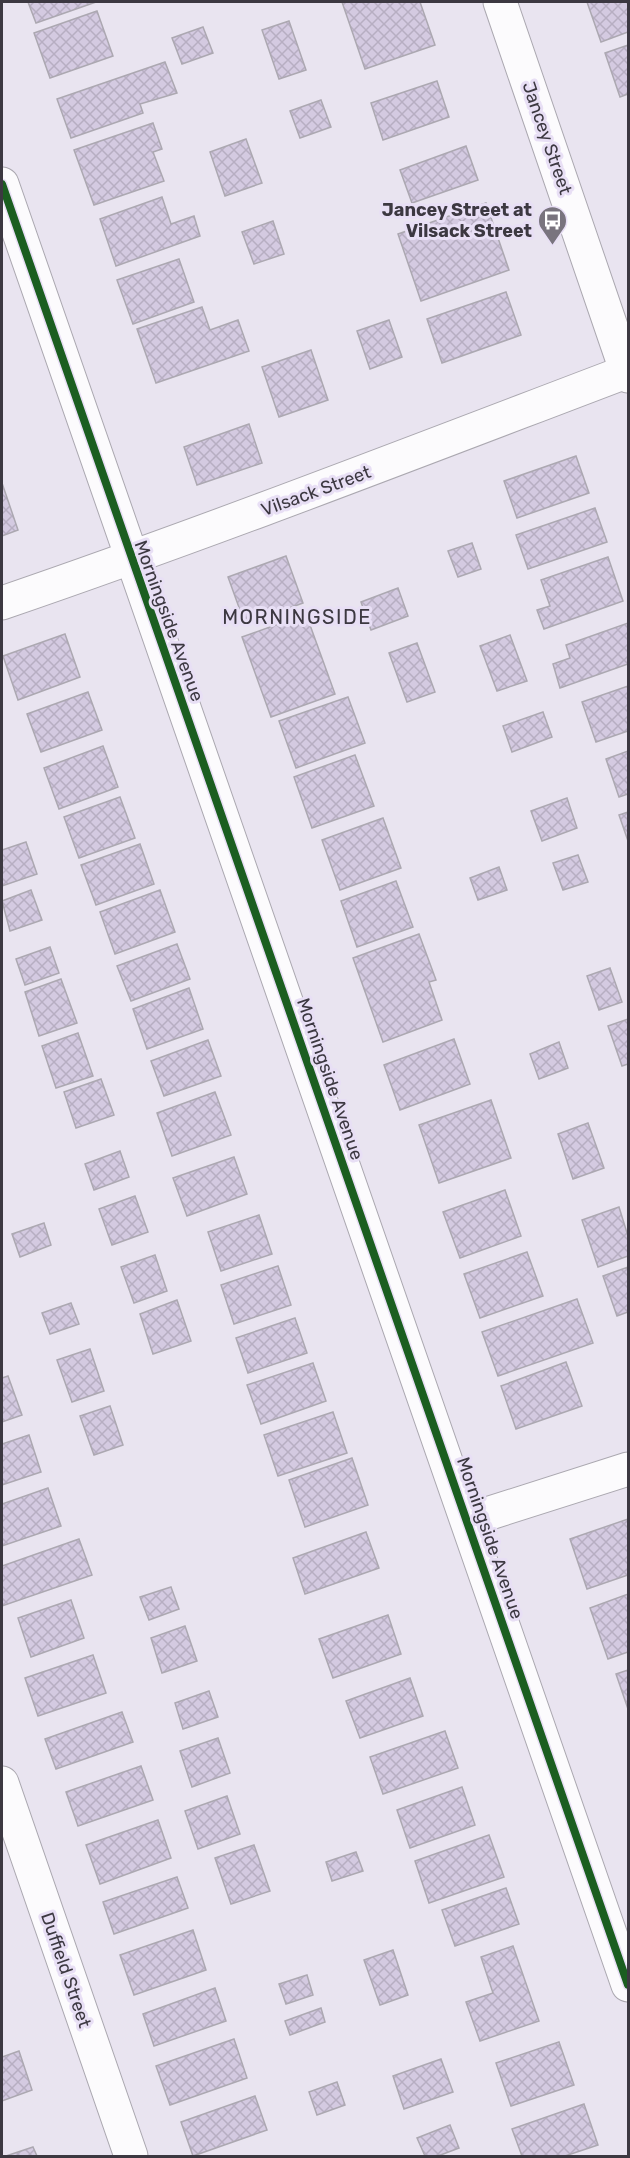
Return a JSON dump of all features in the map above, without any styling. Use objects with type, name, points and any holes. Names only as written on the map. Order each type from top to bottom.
[{"type":"street","name":"Jancey Street","points":[[500,2],[628,373]]},
{"type":"street","name":"Morningside Avenue","points":[[2,184],[628,1985]]},
{"type":"street","name":"Vilsack Street","points":[[2,603],[131,559],[628,373]]},
{"type":"street","points":[[468,1520],[628,1469]]},
{"type":"street","name":"Duffield Street","points":[[2,1783],[130,2157]]},
{"type":"building","points":[[28,2],[96,2],[36,23]]},
{"type":"building","points":[[342,2],[420,2],[435,45],[365,69]]},
{"type":"building","points":[[587,2],[628,2],[628,32],[601,42]]},
{"type":"building","points":[[97,11],[113,56],[50,78],[34,33]]},
{"type":"building","points":[[289,21],[306,70],[279,79],[262,30]]},
{"type":"building","points":[[203,27],[213,53],[182,64],[172,38]]},
{"type":"building","points":[[628,45],[628,94],[620,97],[605,53]]},
{"type":"building","points":[[165,62],[177,93],[140,104],[143,113],[71,138],[57,99]]},
{"type":"building","points":[[437,81],[449,117],[383,140],[371,103]]},
{"type":"building","points":[[321,100],[331,127],[300,138],[290,111]]},
{"type":"building","points":[[153,123],[162,149],[153,152],[164,181],[94,205],[74,150]]},
{"type":"building","points":[[246,139],[262,183],[225,196],[210,152]]},
{"type":"building","points":[[466,146],[478,180],[412,203],[400,170]]},
{"type":"building","points":[[162,197],[171,224],[194,216],[200,236],[116,266],[100,219]]},
{"type":"building","points":[[486,203],[509,270],[421,301],[398,234]]},
{"type":"building","points":[[273,221],[284,254],[254,264],[242,232]]},
{"type":"building","points":[[179,259],[194,302],[133,324],[117,280]]},
{"type":"building","points":[[506,292],[521,335],[442,363],[427,319]]},
{"type":"building","points":[[202,307],[210,330],[238,320],[249,351],[156,383],[137,329]]},
{"type":"building","points":[[389,320],[402,357],[370,369],[357,331]]},
{"type":"building","points":[[311,350],[328,400],[279,417],[262,367]]},
{"type":"building","points":[[249,424],[262,463],[197,485],[184,447]]},
{"type":"building","points":[[576,456],[589,493],[517,518],[504,481]]},
{"type":"building","points":[[2,483],[18,530],[2,536]]},
{"type":"building","points":[[595,508],[607,542],[528,569],[516,535]]},
{"type":"building","points":[[472,543],[481,569],[458,577],[448,551]]},
{"type":"building","points":[[286,556],[303,603],[245,624],[228,577]]},
{"type":"building","points":[[608,557],[623,601],[544,629],[537,610],[550,606],[541,580]]},
{"type":"building","points":[[398,588],[408,616],[371,630],[361,602]]},
{"type":"building","points":[[306,614],[335,694],[271,717],[242,637]]},
{"type":"building","points":[[628,623],[628,664],[560,688],[553,664],[570,658],[566,645]]},
{"type":"building","points":[[65,634],[80,677],[18,700],[3,656]]},
{"type":"building","points":[[510,635],[527,681],[497,691],[480,646]]},
{"type":"building","points":[[417,643],[435,692],[407,702],[389,653]]},
{"type":"building","points":[[628,686],[628,731],[596,742],[582,702]]},
{"type":"building","points":[[88,692],[102,730],[41,752],[27,714]]},
{"type":"building","points":[[348,697],[365,743],[296,768],[279,721]]},
{"type":"building","points":[[543,712],[552,737],[512,752],[503,726]]},
{"type":"building","points":[[103,746],[118,787],[59,809],[44,768]]},
{"type":"building","points":[[628,751],[628,794],[619,797],[606,759]]},
{"type":"building","points":[[355,755],[374,806],[312,828],[294,777]]},
{"type":"building","points":[[120,797],[135,838],[79,858],[64,817]]},
{"type":"building","points":[[567,798],[577,828],[542,841],[531,811]]},
{"type":"building","points":[[628,812],[628,841],[619,815]]},
{"type":"building","points":[[383,818],[401,868],[340,890],[322,840]]},
{"type":"building","points":[[26,842],[37,874],[2,886],[2,850]]},
{"type":"building","points":[[140,844],[154,884],[96,905],[81,865]]},
{"type":"building","points":[[578,855],[588,882],[563,890],[553,863]]},
{"type":"building","points":[[499,867],[507,890],[478,900],[470,878]]},
{"type":"building","points":[[396,881],[413,927],[357,947],[341,901]]},
{"type":"building","points":[[31,890],[42,920],[10,931],[2,901]]},
{"type":"building","points":[[160,890],[175,932],[115,954],[100,912]]},
{"type":"building","points":[[419,934],[436,980],[429,982],[442,1020],[383,1042],[353,958]]},
{"type":"building","points":[[177,944],[190,979],[131,1001],[117,966]]},
{"type":"building","points":[[50,947],[59,973],[25,985],[16,959]]},
{"type":"building","points":[[610,968],[622,1002],[599,1010],[587,976]]},
{"type":"building","points":[[61,979],[77,1023],[39,1036],[25,992]]},
{"type":"building","points":[[189,988],[203,1029],[147,1049],[133,1009]]},
{"type":"building","points":[[628,1019],[628,1064],[622,1066],[608,1026]]},
{"type":"building","points":[[78,1033],[93,1076],[56,1088],[42,1046]]},
{"type":"building","points":[[454,1039],[470,1084],[400,1110],[384,1065]]},
{"type":"building","points":[[208,1040],[221,1076],[164,1096],[151,1061]]},
{"type":"building","points":[[559,1042],[568,1068],[539,1079],[530,1054]]},
{"type":"building","points":[[101,1079],[114,1115],[76,1128],[64,1092]]},
{"type":"building","points":[[215,1092],[231,1135],[172,1156],[157,1113]]},
{"type":"building","points":[[491,1100],[511,1158],[439,1183],[419,1125]]},
{"type":"building","points":[[588,1123],[604,1168],[573,1179],[558,1134]]},
{"type":"building","points":[[120,1151],[129,1177],[94,1190],[85,1164]]},
{"type":"building","points":[[234,1157],[247,1194],[187,1216],[173,1178]]},
{"type":"building","points":[[505,1190],[521,1236],[460,1258],[443,1212]]},
{"type":"building","points":[[135,1196],[148,1232],[112,1245],[99,1209]]},
{"type":"building","points":[[619,1207],[628,1236],[628,1256],[598,1267],[582,1220]]},
{"type":"building","points":[[259,1215],[272,1254],[221,1271],[208,1232]]},
{"type":"building","points":[[44,1223],[51,1245],[20,1257],[12,1234]]},
{"type":"building","points":[[527,1252],[543,1296],[480,1318],[464,1274]]},
{"type":"building","points":[[155,1255],[167,1291],[134,1303],[121,1267]]},
{"type":"building","points":[[278,1266],[291,1305],[234,1324],[221,1285]]},
{"type":"building","points":[[628,1267],[628,1312],[617,1316],[603,1276]]},
{"type":"building","points":[[577,1299],[593,1343],[498,1376],[482,1332]]},
{"type":"building","points":[[177,1300],[191,1341],[153,1354],[140,1314]]},
{"type":"building","points":[[71,1303],[79,1324],[50,1334],[42,1313]]},
{"type":"building","points":[[295,1318],[307,1353],[248,1373],[236,1338]]},
{"type":"building","points":[[90,1349],[104,1391],[72,1402],[57,1360]]},
{"type":"building","points":[[566,1362],[582,1406],[516,1429],[501,1386]]},
{"type":"building","points":[[313,1363],[326,1401],[261,1424],[247,1385]]},
{"type":"building","points":[[8,1376],[22,1415],[2,1422],[2,1378]]},
{"type":"building","points":[[110,1406],[123,1445],[94,1455],[80,1416]]},
{"type":"building","points":[[333,1412],[347,1453],[278,1476],[264,1435]]},
{"type":"building","points":[[29,1435],[41,1472],[2,1485],[2,1444]]},
{"type":"building","points":[[352,1458],[368,1505],[305,1527],[289,1480]]},
{"type":"building","points":[[48,1488],[61,1526],[2,1546],[2,1504]]},
{"type":"building","points":[[628,1519],[628,1575],[587,1589],[570,1539]]},
{"type":"building","points":[[366,1532],[379,1568],[305,1594],[293,1558]]},
{"type":"building","points":[[79,1539],[92,1575],[2,1606],[2,1566]]},
{"type":"building","points":[[171,1587],[179,1609],[149,1620],[140,1597]]},
{"type":"building","points":[[628,1594],[628,1652],[608,1659],[590,1608]]},
{"type":"building","points":[[71,1600],[84,1638],[31,1657],[18,1618]]},
{"type":"building","points":[[388,1615],[401,1654],[333,1678],[319,1639]]},
{"type":"building","points":[[185,1626],[197,1661],[162,1673],[151,1638]]},
{"type":"building","points":[[93,1655],[106,1693],[38,1716],[25,1678]]},
{"type":"building","points":[[628,1670],[628,1709],[616,1674]]},
{"type":"building","points":[[410,1678],[423,1716],[360,1738],[346,1701]]},
{"type":"building","points":[[209,1691],[218,1717],[183,1729],[175,1703]]},
{"type":"building","points":[[122,1712],[133,1742],[56,1769],[45,1739]]},
{"type":"building","points":[[445,1731],[458,1768],[383,1794],[370,1757]]},
{"type":"building","points":[[218,1738],[230,1773],[192,1787],[180,1751]]},
{"type":"building","points":[[141,1766],[153,1800],[78,1826],[66,1792]]},
{"type":"building","points":[[462,1787],[475,1825],[410,1848],[397,1810]]},
{"type":"building","points":[[227,1796],[240,1834],[198,1849],[185,1811]]},
{"type":"building","points":[[158,1820],[171,1858],[100,1884],[86,1845]]},
{"type":"building","points":[[489,1835],[504,1877],[429,1903],[415,1861]]},
{"type":"building","points":[[254,1845],[270,1891],[231,1904],[215,1858]]},
{"type":"building","points":[[356,1852],[363,1871],[332,1881],[326,1862]]},
{"type":"building","points":[[177,1877],[188,1908],[114,1934],[103,1902]]},
{"type":"building","points":[[506,1888],[519,1924],[455,1946],[442,1910]]},
{"type":"building","points":[[193,1930],[206,1970],[134,1995],[120,1955]]},
{"type":"building","points":[[513,1946],[539,2021],[480,2041],[466,2002],[493,1993],[481,1957]]},
{"type":"building","points":[[393,1950],[408,1995],[380,2005],[364,1960]]},
{"type":"building","points":[[307,1975],[313,1995],[286,2004],[279,1984]]},
{"type":"building","points":[[215,1988],[226,2021],[154,2046],[143,2014]]},
{"type":"building","points":[[321,2008],[325,2022],[290,2035],[285,2021]]},
{"type":"building","points":[[234,2039],[247,2078],[170,2105],[156,2066]]},
{"type":"building","points":[[559,2042],[574,2085],[511,2106],[496,2063]]},
{"type":"building","points":[[19,2051],[32,2090],[2,2101],[2,2057]]},
{"type":"building","points":[[441,2059],[453,2092],[404,2109],[393,2076]]},
{"type":"building","points":[[337,2082],[345,2105],[317,2115],[309,2092]]},
{"type":"building","points":[[255,2096],[267,2130],[193,2156],[181,2122]]},
{"type":"building","points":[[584,2104],[598,2145],[565,2156],[522,2156],[512,2129]]},
{"type":"building","points":[[450,2125],[459,2148],[438,2156],[425,2156],[417,2138]]},
{"type":"building","points":[[33,2147],[37,2156],[6,2156]]},
{"type":"cycle path","points":[[2,184],[628,1985]]},
{"type":"place","name":"Jancey Street at Vilsack Street","points":[[553,246]]},
{"type":"district","name":"MORNINGSIDE","points":[[297,617]]}]
